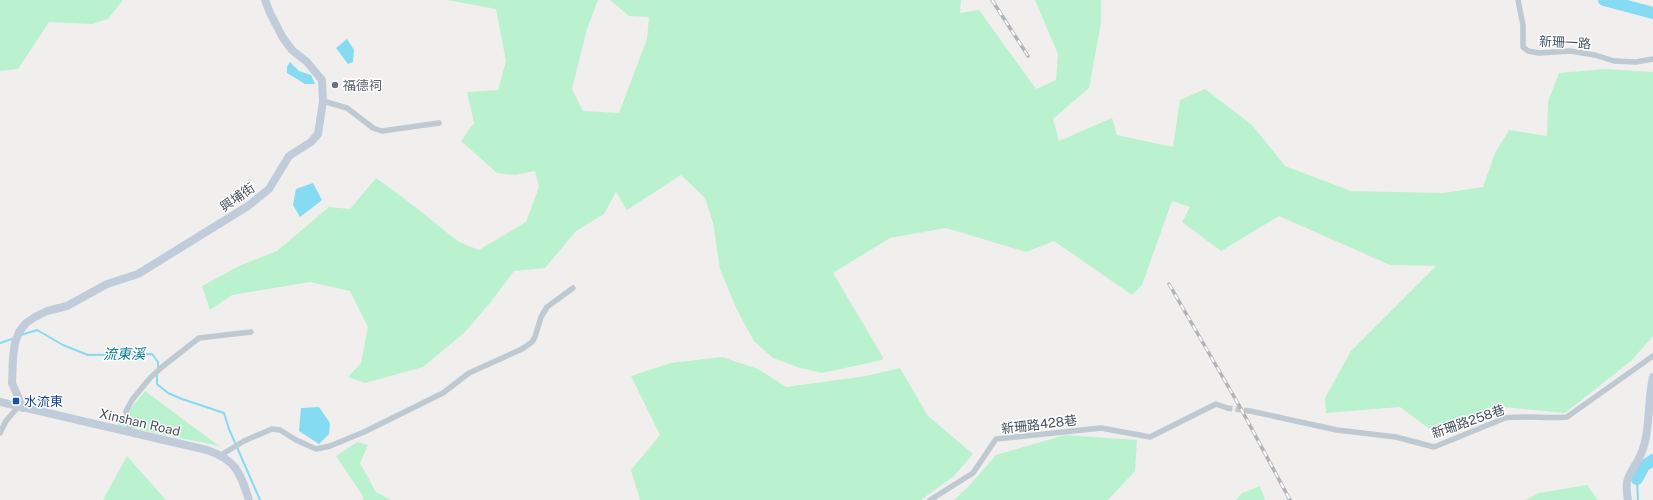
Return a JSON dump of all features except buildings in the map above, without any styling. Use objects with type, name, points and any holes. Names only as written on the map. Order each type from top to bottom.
[{"type":"street","name":"興埔街","points":[[21,407],[12,383],[13,358],[18,332],[26,323],[35,316],[67,306],[107,284],[138,274],[248,206],[269,189],[289,156],[311,142],[318,134],[323,101],[322,80],[307,62],[292,50],[283,38],[265,0]]},
{"type":"street","name":"新珊一路","points":[[1518,0],[1523,25],[1523,47],[1528,51],[1539,53],[1570,51],[1595,55],[1614,61],[1636,62],[1653,59]]},
{"type":"street","points":[[323,101],[347,108],[373,128],[382,131],[439,123]]},
{"type":"street","points":[[221,455],[244,441],[272,429],[280,430],[296,440],[316,449],[330,446],[364,432],[443,393],[469,373],[522,349],[532,342],[541,317],[547,308],[573,288]]},
{"type":"street","points":[[130,432],[126,411],[132,400],[150,378],[162,367],[199,338],[251,332]]},
{"type":"street","name":"新珊路258巷","points":[[1250,411],[1337,430],[1396,437],[1434,447],[1505,418],[1518,416],[1556,418],[1567,417],[1653,356]]},
{"type":"street","points":[[1628,500],[1626,490],[1627,478],[1640,455],[1646,440],[1653,378]]},
{"type":"street","name":"Xinshan Road","points":[[0,402],[207,450],[221,455],[235,466],[249,500]]},
{"type":"street","name":"新珊路428巷","points":[[930,500],[973,473],[996,439],[1101,428],[1150,437],[1216,404],[1227,408]]},
{"type":"street","points":[[0,433],[6,421],[21,407]]},
{"type":"green space","points":[[0,0],[123,0],[108,19],[92,24],[49,22],[18,69],[0,71]]},
{"type":"green space","points":[[447,0],[598,0],[587,29],[572,89],[583,111],[619,113],[647,39],[649,17],[629,16],[610,0],[961,0],[960,13],[979,10],[1036,89],[1056,80],[1058,54],[1035,0],[1101,0],[1101,23],[1089,88],[1053,119],[1059,141],[1112,118],[1117,135],[1173,147],[1180,100],[1205,89],[1252,125],[1285,166],[1351,191],[1443,193],[1483,187],[1495,153],[1509,130],[1547,136],[1548,102],[1559,73],[1606,69],[1653,72],[1653,336],[1631,361],[1565,413],[1503,407],[1431,430],[1400,407],[1326,413],[1325,398],[1351,351],[1436,266],[1390,265],[1279,216],[1221,251],[1182,222],[1190,207],[1172,201],[1142,285],[1132,295],[1054,241],[1026,252],[946,228],[890,238],[833,273],[883,357],[882,360],[822,373],[797,367],[773,358],[754,341],[737,310],[720,269],[713,223],[705,198],[681,175],[627,210],[616,192],[604,214],[576,231],[545,268],[514,271],[490,303],[464,333],[423,367],[365,383],[348,377],[361,363],[368,327],[350,291],[310,282],[232,295],[210,310],[202,286],[241,265],[277,251],[329,207],[350,209],[376,178],[459,242],[479,250],[526,222],[539,187],[535,171],[515,175],[497,173],[461,141],[474,123],[467,92],[498,90],[506,61],[496,9]]},
{"type":"green space","points":[[722,357],[758,369],[786,387],[866,376],[900,368],[928,416],[973,454],[954,476],[921,500],[640,500],[631,470],[660,435],[631,376],[671,363]]},
{"type":"green space","points":[[145,391],[219,446],[117,425]]},
{"type":"green space","points":[[1065,435],[1137,440],[1135,471],[1108,500],[954,500],[968,487],[996,455]]},
{"type":"green space","points":[[357,442],[368,445],[360,463],[376,492],[391,500],[363,500],[363,496],[336,456]]},
{"type":"green space","points":[[127,456],[166,500],[103,500]]},
{"type":"green space","points":[[1587,485],[1598,500],[1525,500],[1539,493]]},
{"type":"green space","points":[[1260,486],[1265,500],[1236,500],[1242,493]]},
{"type":"water","points":[[347,39],[354,50],[353,62],[348,64],[336,48]]},
{"type":"water","points":[[290,62],[299,71],[311,75],[315,84],[305,84],[287,73],[287,67]]},
{"type":"water","points":[[313,183],[322,200],[300,217],[293,205],[296,189]]},
{"type":"water","points":[[319,407],[330,423],[329,434],[319,444],[299,431],[301,408]]},
{"type":"waterway","points":[[1604,0],[1653,13]]},
{"type":"waterway","name":"流東溪","points":[[21,335],[37,330],[63,345],[88,355],[152,354],[158,362],[158,369]]},
{"type":"waterway","name":"流東溪","points":[[0,343],[15,338]]},
{"type":"waterway","name":"流東溪","points":[[157,373],[157,384],[168,393],[224,413],[229,429],[260,500]]},
{"type":"waterway","points":[[1637,479],[1644,466],[1653,460]]},
{"type":"waterway","points":[[1637,479],[1638,500]]},
{"type":"tunnel","points":[[1227,408],[1250,411]]},
{"type":"railway","points":[[992,0],[1028,56]]},
{"type":"railway","points":[[1169,284],[1240,407],[1290,500]]},
{"type":"place","name":"福德祠","points":[[335,85]]},
{"type":"place","name":"水流東","points":[[16,401]]}]
